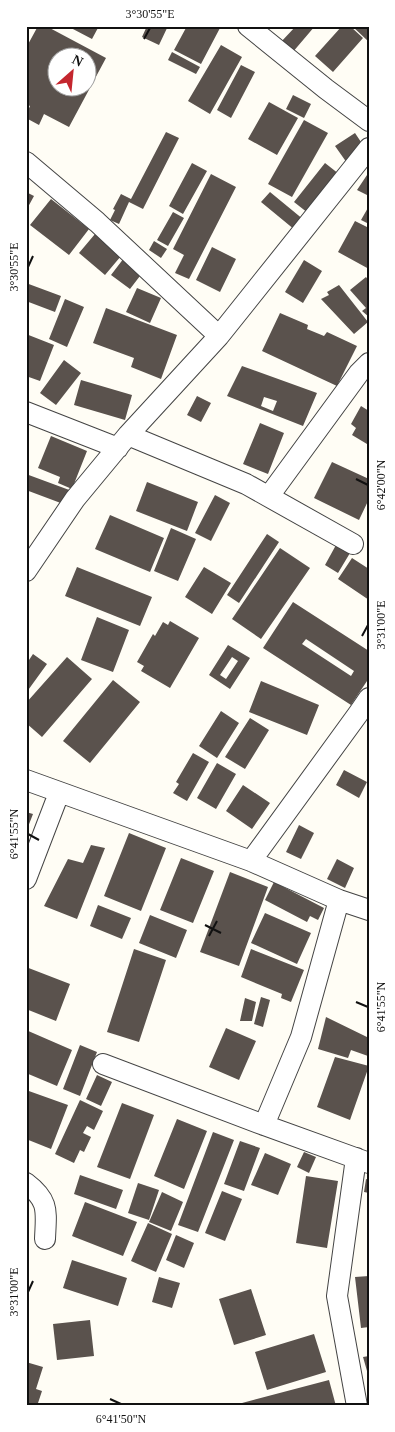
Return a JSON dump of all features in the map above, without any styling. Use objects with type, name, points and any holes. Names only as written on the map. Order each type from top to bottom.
[{"type":"street","points":[[248,26],[326,89],[369,120]]},
{"type":"street","points":[[26,571],[75,499],[123,441],[219,336],[369,148]]},
{"type":"street","points":[[26,162],[97,222],[219,336]]},
{"type":"street","points":[[269,496],[359,373],[369,363]]},
{"type":"street","points":[[26,412],[123,441],[246,484],[353,544]]},
{"type":"street","points":[[251,861],[369,698]]},
{"type":"street","points":[[26,780],[251,861],[339,900],[369,910]]},
{"type":"street","points":[[26,879],[59,793]]},
{"type":"street","points":[[264,1125],[301,1037],[339,900]]},
{"type":"street","points":[[104,1064],[362,1161],[337,1296],[357,1406]]},
{"type":"street","points":[[26,1183],[38,1191],[46,1207],[45,1239]]},
{"type":"building","points":[[38,26],[46,26],[87,48],[48,48],[48,98],[85,98],[69,127],[44,114],[39,125],[26,118],[30,106],[26,104],[26,48]]},
{"type":"building","points":[[72,26],[99,26],[92,39],[71,28]]},
{"type":"building","points":[[147,26],[168,26],[159,45],[142,37]]},
{"type":"building","points":[[187,26],[216,26],[220,28],[201,64],[174,50]]},
{"type":"building","points":[[296,26],[315,26],[292,53],[280,43]]},
{"type":"building","points":[[342,26],[350,26],[363,38],[333,72],[315,56]]},
{"type":"building","points":[[352,26],[369,26],[369,42]]},
{"type":"building","points":[[221,45],[242,57],[210,114],[188,101]]},
{"type":"building","points":[[172,52],[200,67],[196,74],[168,60]]},
{"type":"building","points":[[98,54],[106,58],[98,73]]},
{"type":"building","points":[[241,65],[255,72],[231,118],[217,110]]},
{"type":"building","points":[[293,95],[311,104],[304,118],[286,109]]},
{"type":"building","points":[[269,102],[298,118],[277,155],[248,139]]},
{"type":"building","points":[[304,120],[328,133],[292,197],[268,184]]},
{"type":"building","points":[[166,132],[179,138],[143,209],[129,202],[119,224],[110,220],[115,210],[113,209],[121,194],[131,199]]},
{"type":"building","points":[[355,133],[367,151],[347,163],[335,146]]},
{"type":"building","points":[[192,163],[207,171],[183,214],[169,206]]},
{"type":"building","points":[[325,163],[339,174],[308,213],[294,202]]},
{"type":"building","points":[[369,172],[369,196],[357,190]]},
{"type":"building","points":[[211,174],[236,187],[189,279],[175,273],[184,255],[173,249]]},
{"type":"building","points":[[26,192],[34,196],[28,207],[26,206]]},
{"type":"building","points":[[270,192],[304,220],[295,230],[261,202]]},
{"type":"building","points":[[51,199],[89,229],[69,255],[30,225]]},
{"type":"building","points":[[369,206],[369,224],[361,220]]},
{"type":"building","points":[[173,212],[184,218],[168,246],[157,240]]},
{"type":"building","points":[[355,221],[369,228],[369,269],[338,252]]},
{"type":"building","points":[[95,234],[121,256],[105,275],[79,253]]},
{"type":"building","points":[[154,241],[167,249],[161,258],[149,250]]},
{"type":"building","points":[[212,247],[236,259],[220,292],[196,280]]},
{"type":"building","points":[[124,258],[143,272],[130,289],[111,275]]},
{"type":"building","points":[[304,260],[322,271],[303,303],[285,292]]},
{"type":"building","points":[[366,277],[369,281],[369,317],[362,311],[366,308],[350,290]]},
{"type":"building","points":[[26,283],[61,296],[55,312],[26,301]]},
{"type":"building","points":[[339,285],[368,322],[354,334],[321,299],[329,295],[327,292]]},
{"type":"building","points":[[137,288],[161,298],[150,323],[126,312]]},
{"type":"building","points":[[65,299],[84,307],[67,347],[49,339]]},
{"type":"building","points":[[106,308],[177,335],[161,379],[131,367],[134,358],[93,343]]},
{"type":"building","points":[[280,313],[308,325],[307,329],[324,336],[327,332],[357,346],[337,386],[262,351]]},
{"type":"building","points":[[26,334],[54,345],[40,381],[26,376]]},
{"type":"building","points":[[64,360],[81,373],[56,405],[40,393]]},
{"type":"building","points":[[242,366],[317,393],[303,426],[227,396]],"holes":[[[264,397],[277,401],[273,411],[261,406]]]},
{"type":"building","points":[[81,380],[132,395],[125,420],[74,405]]},
{"type":"building","points":[[197,396],[211,403],[201,422],[187,415]]},
{"type":"building","points":[[361,406],[369,411],[369,440],[367,444],[352,435],[356,428],[351,424]]},
{"type":"building","points":[[260,423],[284,433],[268,474],[243,464]]},
{"type":"building","points":[[51,436],[87,451],[72,489],[58,483],[60,477],[38,468]]},
{"type":"building","points":[[332,462],[369,479],[369,499],[359,520],[314,498]]},
{"type":"building","points":[[26,474],[72,491],[66,505],[26,490]]},
{"type":"building","points":[[147,482],[198,502],[187,531],[136,511]]},
{"type":"building","points":[[215,495],[230,503],[211,541],[195,533]]},
{"type":"building","points":[[110,515],[164,538],[150,572],[95,549]]},
{"type":"building","points":[[171,528],[196,539],[178,581],[154,571]]},
{"type":"building","points":[[267,534],[279,542],[239,603],[227,595]]},
{"type":"building","points":[[336,545],[350,553],[338,573],[325,565]]},
{"type":"building","points":[[280,548],[310,568],[261,639],[232,619]]},
{"type":"building","points":[[352,558],[369,569],[369,600],[338,579]]},
{"type":"building","points":[[77,567],[152,597],[140,626],[65,596]]},
{"type":"building","points":[[204,567],[231,583],[212,614],[185,597]]},
{"type":"building","points":[[293,602],[369,651],[369,678],[351,705],[263,648]],"holes":[[[306,639],[354,671],[351,676],[302,644]]]},
{"type":"building","points":[[97,617],[129,630],[113,672],[81,660]]},
{"type":"building","points":[[170,621],[199,638],[170,688],[141,671],[144,666],[137,662],[153,634],[155,636],[163,622],[168,625]]},
{"type":"building","points":[[228,645],[250,658],[230,689],[209,675]],"holes":[[[232,657],[238,661],[226,679],[220,675]]]},
{"type":"building","points":[[33,654],[47,664],[26,693],[26,658],[29,660]]},
{"type":"building","points":[[67,657],[92,679],[42,737],[26,723],[26,703]]},
{"type":"building","points":[[113,680],[140,702],[90,763],[63,741]]},
{"type":"building","points":[[261,681],[319,705],[307,735],[249,712]]},
{"type":"building","points":[[221,711],[239,723],[217,758],[199,746]]},
{"type":"building","points":[[250,718],[269,730],[245,769],[225,757]]},
{"type":"building","points":[[193,753],[209,762],[187,801],[173,793],[179,784],[176,782]]},
{"type":"building","points":[[217,763],[236,774],[216,809],[197,798]]},
{"type":"building","points":[[344,770],[367,782],[359,798],[336,785]]},
{"type":"building","points":[[243,785],[270,803],[252,829],[226,811]]},
{"type":"building","points":[[26,812],[33,814],[26,832]]},
{"type":"building","points":[[299,825],[314,833],[301,859],[286,852]]},
{"type":"building","points":[[129,833],[166,848],[141,911],[104,896]]},
{"type":"building","points":[[91,845],[105,848],[77,919],[44,906],[68,859],[83,863]]},
{"type":"building","points":[[181,858],[214,871],[193,923],[160,910]]},
{"type":"building","points":[[337,859],[354,868],[345,888],[327,879]]},
{"type":"building","points":[[230,872],[268,887],[239,966],[200,952]]},
{"type":"building","points":[[274,882],[324,908],[318,920],[310,916],[307,922],[265,900]]},
{"type":"building","points":[[98,905],[131,918],[122,939],[90,926]]},
{"type":"building","points":[[265,913],[311,933],[297,964],[251,943]]},
{"type":"building","points":[[150,915],[187,930],[176,958],[139,943]]},
{"type":"building","points":[[134,949],[166,960],[139,1042],[107,1032]]},
{"type":"building","points":[[251,949],[304,970],[291,1002],[281,998],[282,994],[241,977]]},
{"type":"building","points":[[26,967],[70,984],[56,1021],[26,1009]]},
{"type":"building","points":[[261,997],[270,1000],[263,1027],[254,1024]]},
{"type":"building","points":[[245,998],[256,1002],[252,1021],[240,1021]]},
{"type":"building","points":[[326,1017],[369,1038],[368,1056],[351,1050],[348,1058],[318,1049]]},
{"type":"building","points":[[226,1028],[256,1041],[239,1080],[209,1067]]},
{"type":"building","points":[[26,1030],[72,1050],[57,1086],[26,1073]]},
{"type":"building","points":[[80,1045],[97,1052],[80,1096],[63,1089]]},
{"type":"building","points":[[335,1057],[369,1066],[350,1120],[317,1107]]},
{"type":"building","points":[[97,1075],[112,1082],[101,1106],[86,1099]]},
{"type":"building","points":[[26,1090],[68,1105],[51,1149],[26,1139]]},
{"type":"building","points":[[80,1100],[103,1111],[94,1130],[87,1126],[83,1133],[91,1137],[84,1152],[80,1150],[74,1163],[55,1154]]},
{"type":"building","points":[[122,1103],[154,1115],[130,1179],[97,1167]]},
{"type":"building","points":[[177,1119],[207,1131],[184,1189],[154,1176]]},
{"type":"building","points":[[213,1132],[234,1140],[198,1232],[178,1225]]},
{"type":"building","points":[[240,1141],[260,1148],[244,1191],[224,1184]]},
{"type":"building","points":[[304,1152],[316,1157],[309,1173],[297,1167]]},
{"type":"building","points":[[265,1153],[291,1164],[278,1195],[251,1185]]},
{"type":"building","points":[[80,1175],[123,1190],[116,1209],[74,1194]]},
{"type":"building","points":[[306,1176],[338,1181],[327,1248],[296,1243]]},
{"type":"building","points":[[366,1179],[369,1180],[369,1193],[364,1192]]},
{"type":"building","points":[[138,1183],[159,1190],[149,1220],[128,1213]]},
{"type":"building","points":[[222,1191],[242,1199],[225,1241],[205,1233]]},
{"type":"building","points":[[162,1192],[183,1202],[171,1231],[149,1222]]},
{"type":"building","points":[[85,1202],[137,1222],[123,1256],[72,1236]]},
{"type":"building","points":[[148,1223],[172,1234],[156,1272],[131,1261]]},
{"type":"building","points":[[176,1235],[194,1243],[184,1268],[166,1260]]},
{"type":"building","points":[[72,1260],[127,1278],[118,1306],[63,1288]]},
{"type":"building","points":[[369,1276],[369,1327],[361,1328],[355,1277]]},
{"type":"building","points":[[159,1277],[180,1283],[172,1308],[152,1302]]},
{"type":"building","points":[[251,1289],[266,1335],[234,1345],[219,1299]]},
{"type":"building","points":[[90,1320],[94,1356],[57,1360],[53,1324]]},
{"type":"building","points":[[314,1334],[326,1372],[267,1390],[255,1352]]},
{"type":"building","points":[[369,1356],[369,1371],[367,1371],[363,1357]]},
{"type":"building","points":[[26,1362],[43,1367],[36,1389],[42,1391],[37,1406],[26,1406]]},
{"type":"building","points":[[329,1380],[336,1406],[242,1406],[242,1403]]}]
